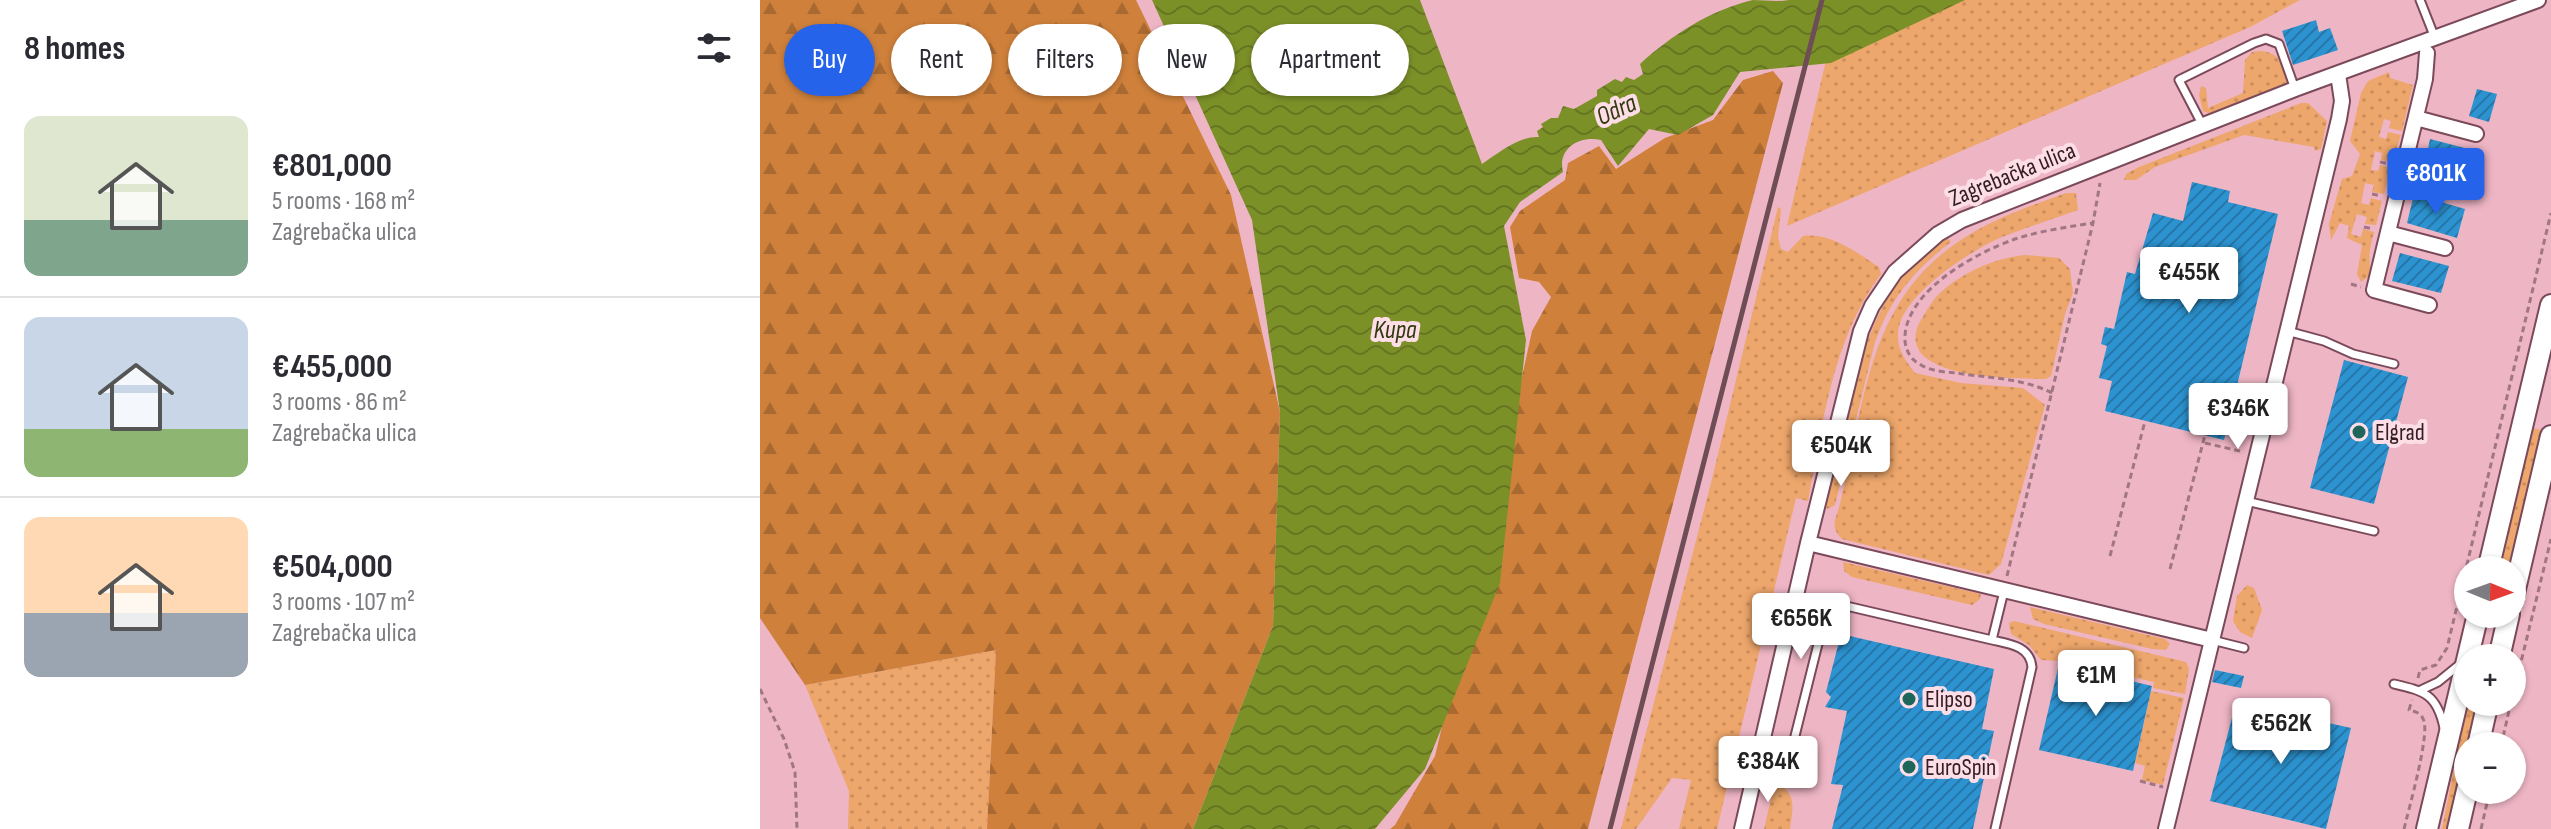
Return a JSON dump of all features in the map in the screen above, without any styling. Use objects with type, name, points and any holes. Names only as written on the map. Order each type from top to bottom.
[{"type":"main road","points":[[2491,556],[2551,305]]},
{"type":"main road","points":[[2523,556],[2551,436]]},
{"type":"main road","points":[[2427,829],[2454,716]]},
{"type":"main road","points":[[2458,829],[2464,804]]},
{"type":"street","name":"Zagrebačka ulica","points":[[1742,829],[1861,331],[1872,306],[1895,272],[1950,226],[1973,215],[2295,89],[2538,0],[2551,3]]},
{"type":"street","points":[[2427,53],[2425,79],[2374,290],[2429,305]]},
{"type":"street","points":[[2166,829],[2339,119],[2342,101],[2338,74]]},
{"type":"street","points":[[2416,118],[2476,134]]},
{"type":"street","points":[[2403,174],[2461,191]]},
{"type":"street","points":[[2388,233],[2445,248]]},
{"type":"street","points":[[1808,543],[2212,640]]},
{"type":"lane","points":[[2420,0],[2435,38]]},
{"type":"lane","points":[[2203,127],[2179,80],[2254,43],[2266,39],[2279,44],[2295,89]]},
{"type":"lane","points":[[2287,331],[2324,341],[2353,354],[2394,364]]},
{"type":"lane","points":[[2246,501],[2374,531]]},
{"type":"lane","points":[[1992,640],[2004,590]]},
{"type":"lane","points":[[1756,771],[1785,776],[1824,620],[1833,606],[1842,605],[1992,640],[2023,650],[2031,658],[2032,667],[1995,829]]},
{"type":"lane","points":[[2212,640],[2244,648]]},
{"type":"lane","points":[[2418,690],[2445,677],[2454,668]]},
{"type":"lane","points":[[2394,684],[2418,690],[2437,705],[2441,714],[2445,755]]},
{"type":"path","points":[[2004,590],[2093,223],[2101,167]]},
{"type":"path","points":[[2404,829],[2425,735],[2422,717],[2418,712],[2409,710],[2418,690],[2420,670],[2436,665],[2447,648],[2551,213]]},
{"type":"path","points":[[2052,393],[2026,383],[1919,365],[1909,355],[1905,344],[1907,320],[1915,306],[1951,271],[1981,254],[2015,239],[2093,223]]},
{"type":"path","points":[[2110,556],[2145,421]]},
{"type":"path","points":[[2170,569],[2205,435]]},
{"type":"path","points":[[2203,443],[2244,452]]},
{"type":"path","points":[[2526,644],[2551,539]]},
{"type":"path","points":[[760,689],[784,739],[795,772],[797,829]]},
{"type":"path","points":[[2140,781],[2167,788]]},
{"type":"path","points":[[2481,829],[2487,804]]},
{"type":"shaded area","points":[[1949,0],[2300,0],[2250,27],[1787,226],[1828,52]]},
{"type":"shaded area","points":[[2261,51],[2278,58],[2289,86],[2213,115],[2203,111],[2199,95],[2201,86],[2206,88],[2208,108],[2243,93],[2245,60],[2252,52]]},
{"type":"shaded area","points":[[2389,72],[2390,78],[2413,85],[2402,131],[2389,128],[2391,121],[2384,119],[2379,137],[2386,139],[2388,132],[2401,135],[2392,162],[2381,160],[2382,153],[2375,151],[2371,170],[2378,171],[2380,165],[2391,168],[2384,194],[2372,192],[2374,185],[2365,183],[2361,203],[2369,205],[2371,198],[2382,201],[2376,225],[2365,224],[2367,217],[2357,214],[2351,234],[2361,237],[2363,229],[2374,232],[2369,258],[2372,274],[2361,282],[2357,274],[2362,245],[2347,238],[2349,226],[2340,223],[2331,240],[2329,224],[2342,179],[2352,176],[2360,154],[2350,141],[2361,93],[2368,81]]},
{"type":"shaded area","points":[[2301,103],[2308,103],[2327,121],[2321,149],[2315,151],[2314,147],[2244,135],[2155,167],[2136,180],[2124,180],[2126,174],[2139,167]]},
{"type":"shaded area","points":[[2066,193],[2076,193],[2078,210],[2002,237],[1955,264],[1938,276],[1910,305],[1901,320],[1898,334],[1905,360],[1915,373],[1961,383],[2023,388],[2045,405],[2001,564],[1989,575],[1842,539],[1835,523],[1859,417],[1881,339],[1899,304],[1923,272],[1955,244],[2005,216]]},
{"type":"shaded area","points":[[1778,207],[1781,209],[1778,237],[1781,249],[1788,252],[1803,236],[1824,237],[1879,267],[1881,274],[1864,300],[1840,354],[1808,501],[1796,498],[1717,829],[1679,829],[1691,780],[1672,778],[1636,829],[1621,829],[1711,483]]},
{"type":"shaded area","points":[[1948,238],[1951,242],[1914,275],[1886,315],[1874,346],[1835,505],[1827,509],[1825,506],[1852,393],[1869,337],[1905,273]]},
{"type":"shaded area","points":[[2026,255],[2059,258],[2070,269],[2073,293],[2051,376],[2046,379],[1967,374],[1938,365],[1922,354],[1916,340],[1918,325],[1938,295],[1979,268]]},
{"type":"shaded area","points":[[2533,428],[2541,430],[2541,435],[2512,556],[2501,556]]},
{"type":"shaded area","points":[[1843,562],[1981,594],[1980,599],[1972,605],[1852,577],[1844,571]]},
{"type":"shaded area","points":[[2247,585],[2254,588],[2262,610],[2252,638],[2240,632],[2233,621],[2237,596]]},
{"type":"shaded area","points":[[2030,607],[2165,639],[2170,644],[2166,650],[2152,649],[2044,624],[2033,619]]},
{"type":"shaded area","points":[[2014,621],[2186,662],[2189,669],[2185,694],[2153,688],[2154,682],[2060,661],[2041,660],[2029,645],[2011,634],[2009,623]]},
{"type":"shaded area","points":[[996,650],[987,829],[848,829],[849,791],[805,685]]},
{"type":"shaded area","points":[[2151,691],[2184,698],[2163,785],[2142,780],[2145,766],[2135,763]]},
{"type":"shaded area","points":[[2464,716],[2475,716],[2471,732],[2461,732]]},
{"type":"shaded area","points":[[2454,769],[2454,804],[2448,829],[2442,829]]},
{"type":"shaded area","points":[[1782,786],[1792,800],[1790,829],[1764,829],[1773,790]]},
{"type":"green space","points":[[760,0],[1136,0],[1148,24],[1138,24],[1138,96],[1183,96],[1231,195],[1280,412],[1273,626],[1193,829],[987,829],[996,650],[805,685],[760,618]]},
{"type":"green space","points":[[1773,71],[1783,83],[1588,829],[1390,829],[1435,756],[1532,331],[1551,297],[1539,282],[1519,278],[1510,227],[1520,211],[1565,180],[1568,163],[1599,146],[1616,169],[1665,138],[1713,120],[1743,80]]},
{"type":"water","name":"Kupa","points":[[1152,0],[1420,0],[1482,164],[1517,142],[1539,137],[1537,131],[1543,127],[1541,124],[1558,118],[1563,106],[1574,109],[1597,96],[1597,90],[1615,79],[1622,82],[1626,77],[1634,80],[1643,74],[1640,64],[1665,43],[1692,25],[1737,4],[1753,0],[1965,0],[1831,63],[1740,72],[1713,115],[1678,135],[1649,129],[1618,166],[1601,140],[1578,142],[1563,156],[1563,172],[1520,202],[1504,226],[1526,340],[1500,583],[1425,769],[1375,829],[1193,829],[1273,626],[1280,412],[1252,220],[1196,96],[1235,96],[1235,24],[1163,24]]},
{"type":"building","points":[[2316,20],[2319,32],[2330,28],[2338,50],[2293,65],[2282,31]]},
{"type":"building","points":[[2477,89],[2497,94],[2489,122],[2469,116]]},
{"type":"building","points":[[2430,139],[2480,152],[2472,181],[2424,168]]},
{"type":"building","points":[[2192,182],[2230,191],[2228,202],[2278,214],[2224,440],[2105,411],[2112,381],[2099,378],[2107,346],[2101,344],[2105,327],[2114,329],[2127,272],[2135,274],[2153,213],[2183,221]]},
{"type":"building","points":[[2414,194],[2465,209],[2457,238],[2407,223]]},
{"type":"building","points":[[2400,253],[2449,266],[2441,293],[2392,281]]},
{"type":"building","name":"Elgrad","points":[[2344,360],[2408,377],[2374,504],[2310,488]]},
{"type":"building","points":[[1841,634],[1994,669],[1982,729],[1994,731],[1973,829],[1832,829],[1843,785],[1831,784],[1847,711],[1825,707],[1831,697],[1826,692]]},
{"type":"building","points":[[2059,664],[2152,686],[2133,771],[2039,750]]},
{"type":"building","points":[[2215,670],[2244,676],[2241,688],[2212,682]]},
{"type":"building","points":[[2252,706],[2351,728],[2326,829],[2210,801],[2232,718]]},
{"type":"railway","points":[[1610,829],[1822,0]]},
{"type":"place","name":"Elgrad","points":[[2359,432]]},
{"type":"place","name":"Elipso","points":[[1909,699]]},
{"type":"place","name":"EuroSpin","points":[[1909,767]]},
{"type":"water label","name":"Odra","points":[[1616,109]]}]
